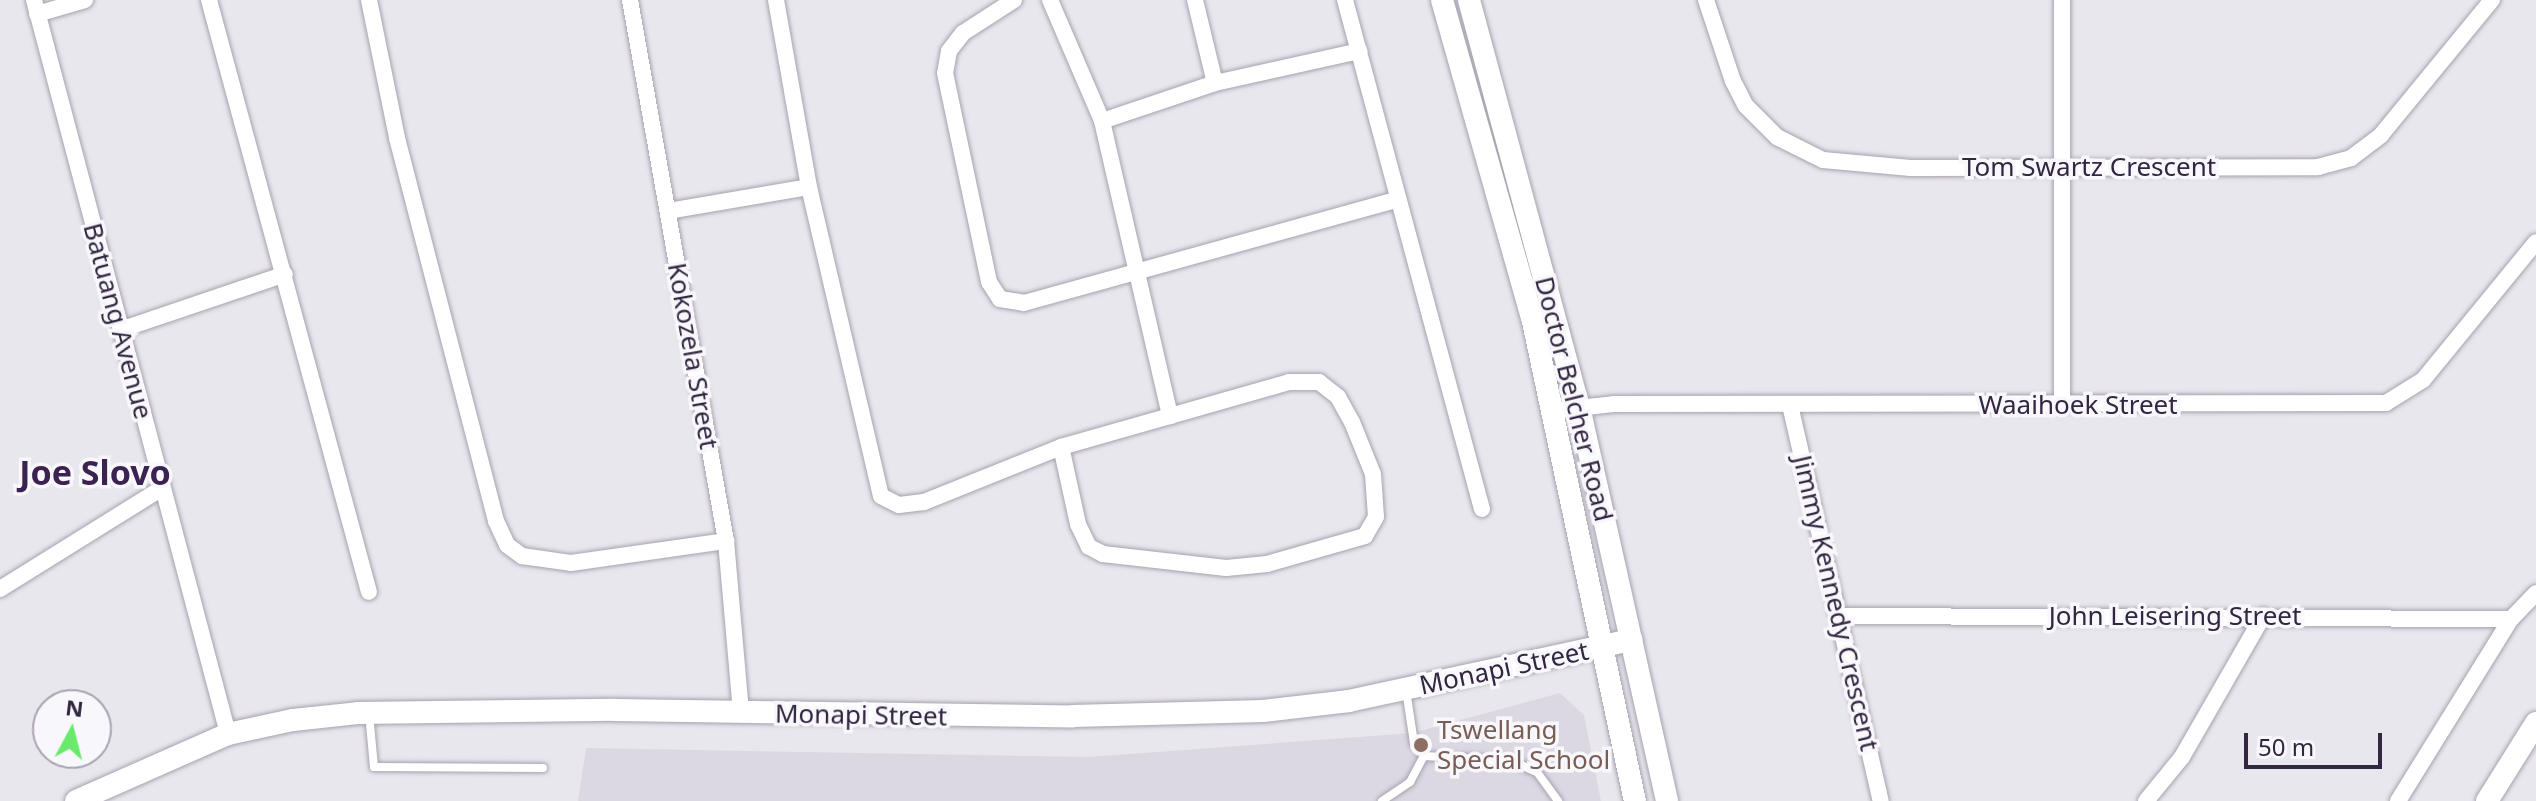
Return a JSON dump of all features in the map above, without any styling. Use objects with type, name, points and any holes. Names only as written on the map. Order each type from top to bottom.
[{"type":"street","points":[[36,7],[85,0]]},
{"type":"street","points":[[209,0],[369,592]]},
{"type":"street","points":[[369,0],[397,138],[496,521],[507,545],[522,556],[571,563],[726,541]]},
{"type":"street","name":"Kokozela Street","points":[[630,0],[726,541],[741,714]]},
{"type":"street","points":[[776,0],[809,187],[881,496],[899,505],[924,502],[1061,447],[1289,382],[1319,382],[1338,397],[1352,422],[1373,474],[1376,517],[1365,536],[1267,564],[1226,568],[1103,554],[1089,547],[1078,524],[1061,447]]},
{"type":"street","points":[[1014,0],[963,33],[949,51],[945,73],[989,282],[1000,299],[1024,303],[1398,199]]},
{"type":"street","points":[[1050,0],[1102,121],[1141,271],[1170,416]]},
{"type":"street","points":[[1195,0],[1215,83]]},
{"type":"street","points":[[1345,0],[1482,509]]},
{"type":"street","name":"Doctor Belcher Road","points":[[1442,0],[1532,317],[1549,411],[1635,801]]},
{"type":"street","name":"Doctor Belcher Road","points":[[1469,0],[1579,407],[1667,801]]},
{"type":"street","name":"Tom Swartz Crescent","points":[[1706,0],[1746,106],[1777,137],[1804,154],[1849,164],[1911,168],[2318,167],[2351,158],[2381,135],[2492,0]]},
{"type":"street","points":[[2062,0],[2062,405]]},
{"type":"street","name":"Batuang Avenue","points":[[36,7],[228,734]]},
{"type":"street","points":[[1102,121],[1215,83],[1359,51]]},
{"type":"street","points":[[668,211],[809,187]]},
{"type":"street","name":"Waaihoek Street","points":[[1549,411],[1579,407],[2386,403],[2423,380],[2536,242]]},
{"type":"street","points":[[120,330],[285,274]]},
{"type":"street","name":"Jimmy Kennedy Crescent","points":[[1790,405],[1881,801]]},
{"type":"street","points":[[0,589],[162,488]]},
{"type":"street","points":[[2398,801],[2511,619],[2536,593]]},
{"type":"street","name":"John Leisering Street","points":[[1839,616],[2511,619]]},
{"type":"street","points":[[2146,801],[2182,757],[2263,616]]},
{"type":"street","name":"Monapi Street","points":[[84,798],[228,734],[293,720],[369,713],[1073,716],[1263,711],[1406,689],[1632,640]]},
{"type":"street","points":[[2487,801],[2536,723]]},
{"type":"lane","points":[[1406,689],[1414,743],[1424,756],[1512,761],[1537,772],[1558,801]]},
{"type":"lane","points":[[369,713],[374,767],[543,768]]},
{"type":"lane","points":[[1382,801],[1410,782],[1424,756]]},
{"type":"shaded area","points":[[1560,693],[1584,715],[1601,801],[578,801],[586,748],[1089,757],[1412,733]]},
{"type":"place","name":"Tswellang Special School","points":[[1421,745]]},
{"type":"district","name":"Joe Slovo","points":[[95,473]]}]
